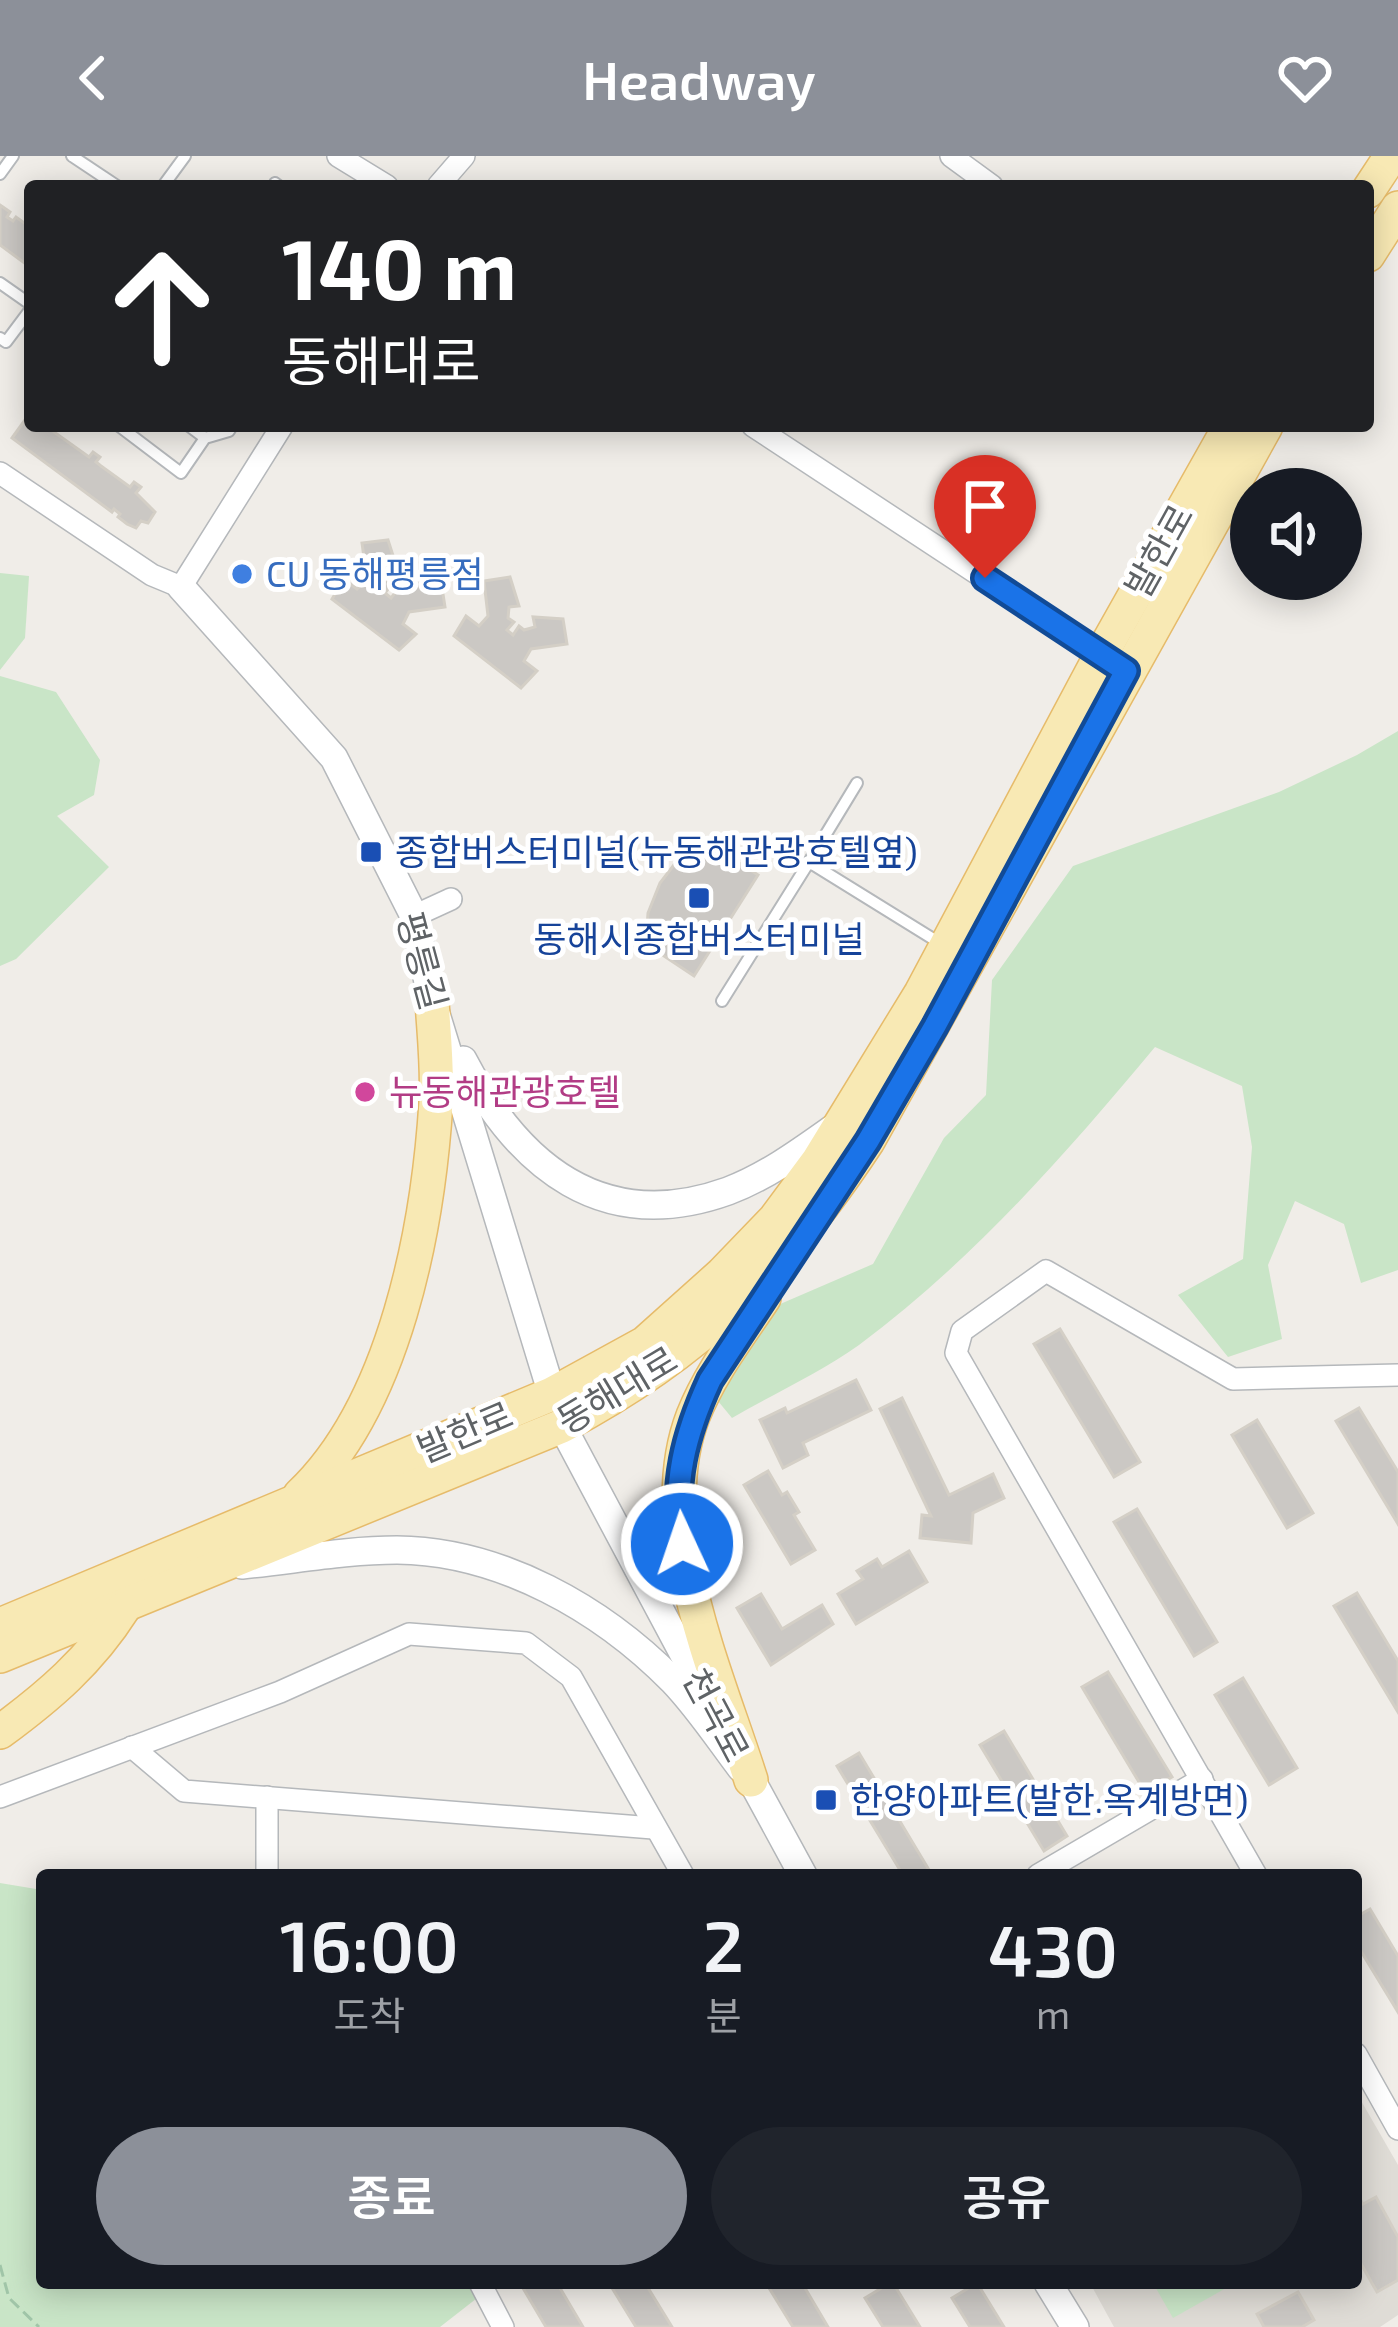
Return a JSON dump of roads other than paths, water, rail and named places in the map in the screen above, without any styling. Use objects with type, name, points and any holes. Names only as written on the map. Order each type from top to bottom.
[{"type":"main road","points":[[1382,241],[1398,208]]},
{"type":"main road","name":"발한로","points":[[0,1625],[287,1507],[557,1410],[645,1343],[722,1274],[775,1220],[842,1122],[1114,663],[1227,432]]},
{"type":"main road","name":"동해대로","points":[[0,1657],[225,1566],[557,1410],[619,1396],[674,1359],[773,1269],[823,1209],[935,1026],[1114,663],[1262,432]]},
{"type":"main road","points":[[287,1507],[329,1468],[353,1428],[380,1370],[403,1301],[432,1144],[436,1098],[432,1001]]},
{"type":"main road","points":[[751,1780],[687,1575],[677,1513],[680,1463],[710,1380],[823,1209]]},
{"type":"main road","points":[[0,1732],[50,1696],[88,1658],[123,1609]]},
{"type":"street","points":[[338,156],[377,180]]},
{"type":"street","points":[[443,180],[464,156]]},
{"type":"street","points":[[951,156],[984,180]]},
{"type":"street","points":[[181,587],[278,432]]},
{"type":"street","points":[[762,432],[1114,663]]},
{"type":"street","name":"평릉길","points":[[0,473],[152,574],[181,587],[334,758],[414,916],[432,1001],[557,1410]]},
{"type":"street","points":[[414,916],[451,899]]},
{"type":"street","points":[[432,1001],[504,1128],[537,1163],[582,1191],[624,1205],[674,1205],[729,1190],[782,1163],[842,1122]]},
{"type":"street","points":[[1253,1869],[956,1353],[962,1331],[1046,1271],[1233,1379],[1398,1375]]},
{"type":"street","name":"천곡로","points":[[557,1410],[800,1869]]},
{"type":"street","points":[[225,1566],[398,1550],[470,1559],[546,1588],[612,1626],[675,1683],[751,1780]]},
{"type":"street","points":[[0,1615],[34,1611]]},
{"type":"street","points":[[0,1797],[280,1692],[409,1634],[526,1643],[571,1677],[679,1869]]},
{"type":"street","points":[[132,1747],[184,1792],[653,1828]]},
{"type":"street","points":[[1049,1869],[1202,1779]]},
{"type":"street","points":[[266,1797],[267,1869]]},
{"type":"street","points":[[1362,2065],[1398,2129]]},
{"type":"street","points":[[483,2289],[503,2327]]},
{"type":"street","points":[[1052,2289],[1075,2327]]},
{"type":"lane","points":[[0,174],[13,156]]},
{"type":"lane","points":[[72,156],[108,180]]},
{"type":"lane","points":[[0,283],[24,302]]},
{"type":"lane","points":[[0,338],[6,342],[24,316]]},
{"type":"lane","points":[[127,432],[181,472],[205,438],[226,432]]},
{"type":"lane","points":[[197,432],[205,438]]},
{"type":"lane","points":[[722,1001],[857,783]]},
{"type":"lane","points":[[809,862],[946,946]]},
{"type":"place","name":"CU 동해평릉점","points":[[242,574]]},
{"type":"place","name":"종합버스터미널(뉴동해관광호텔옆)","points":[[371,852]]},
{"type":"place","name":"동해시종합버스터미널","points":[[699,898]]},
{"type":"place","name":"뉴동해관광호텔","points":[[365,1092]]},
{"type":"place","name":"한양아파트(발한.옥계방면)","points":[[826,1800]]}]
